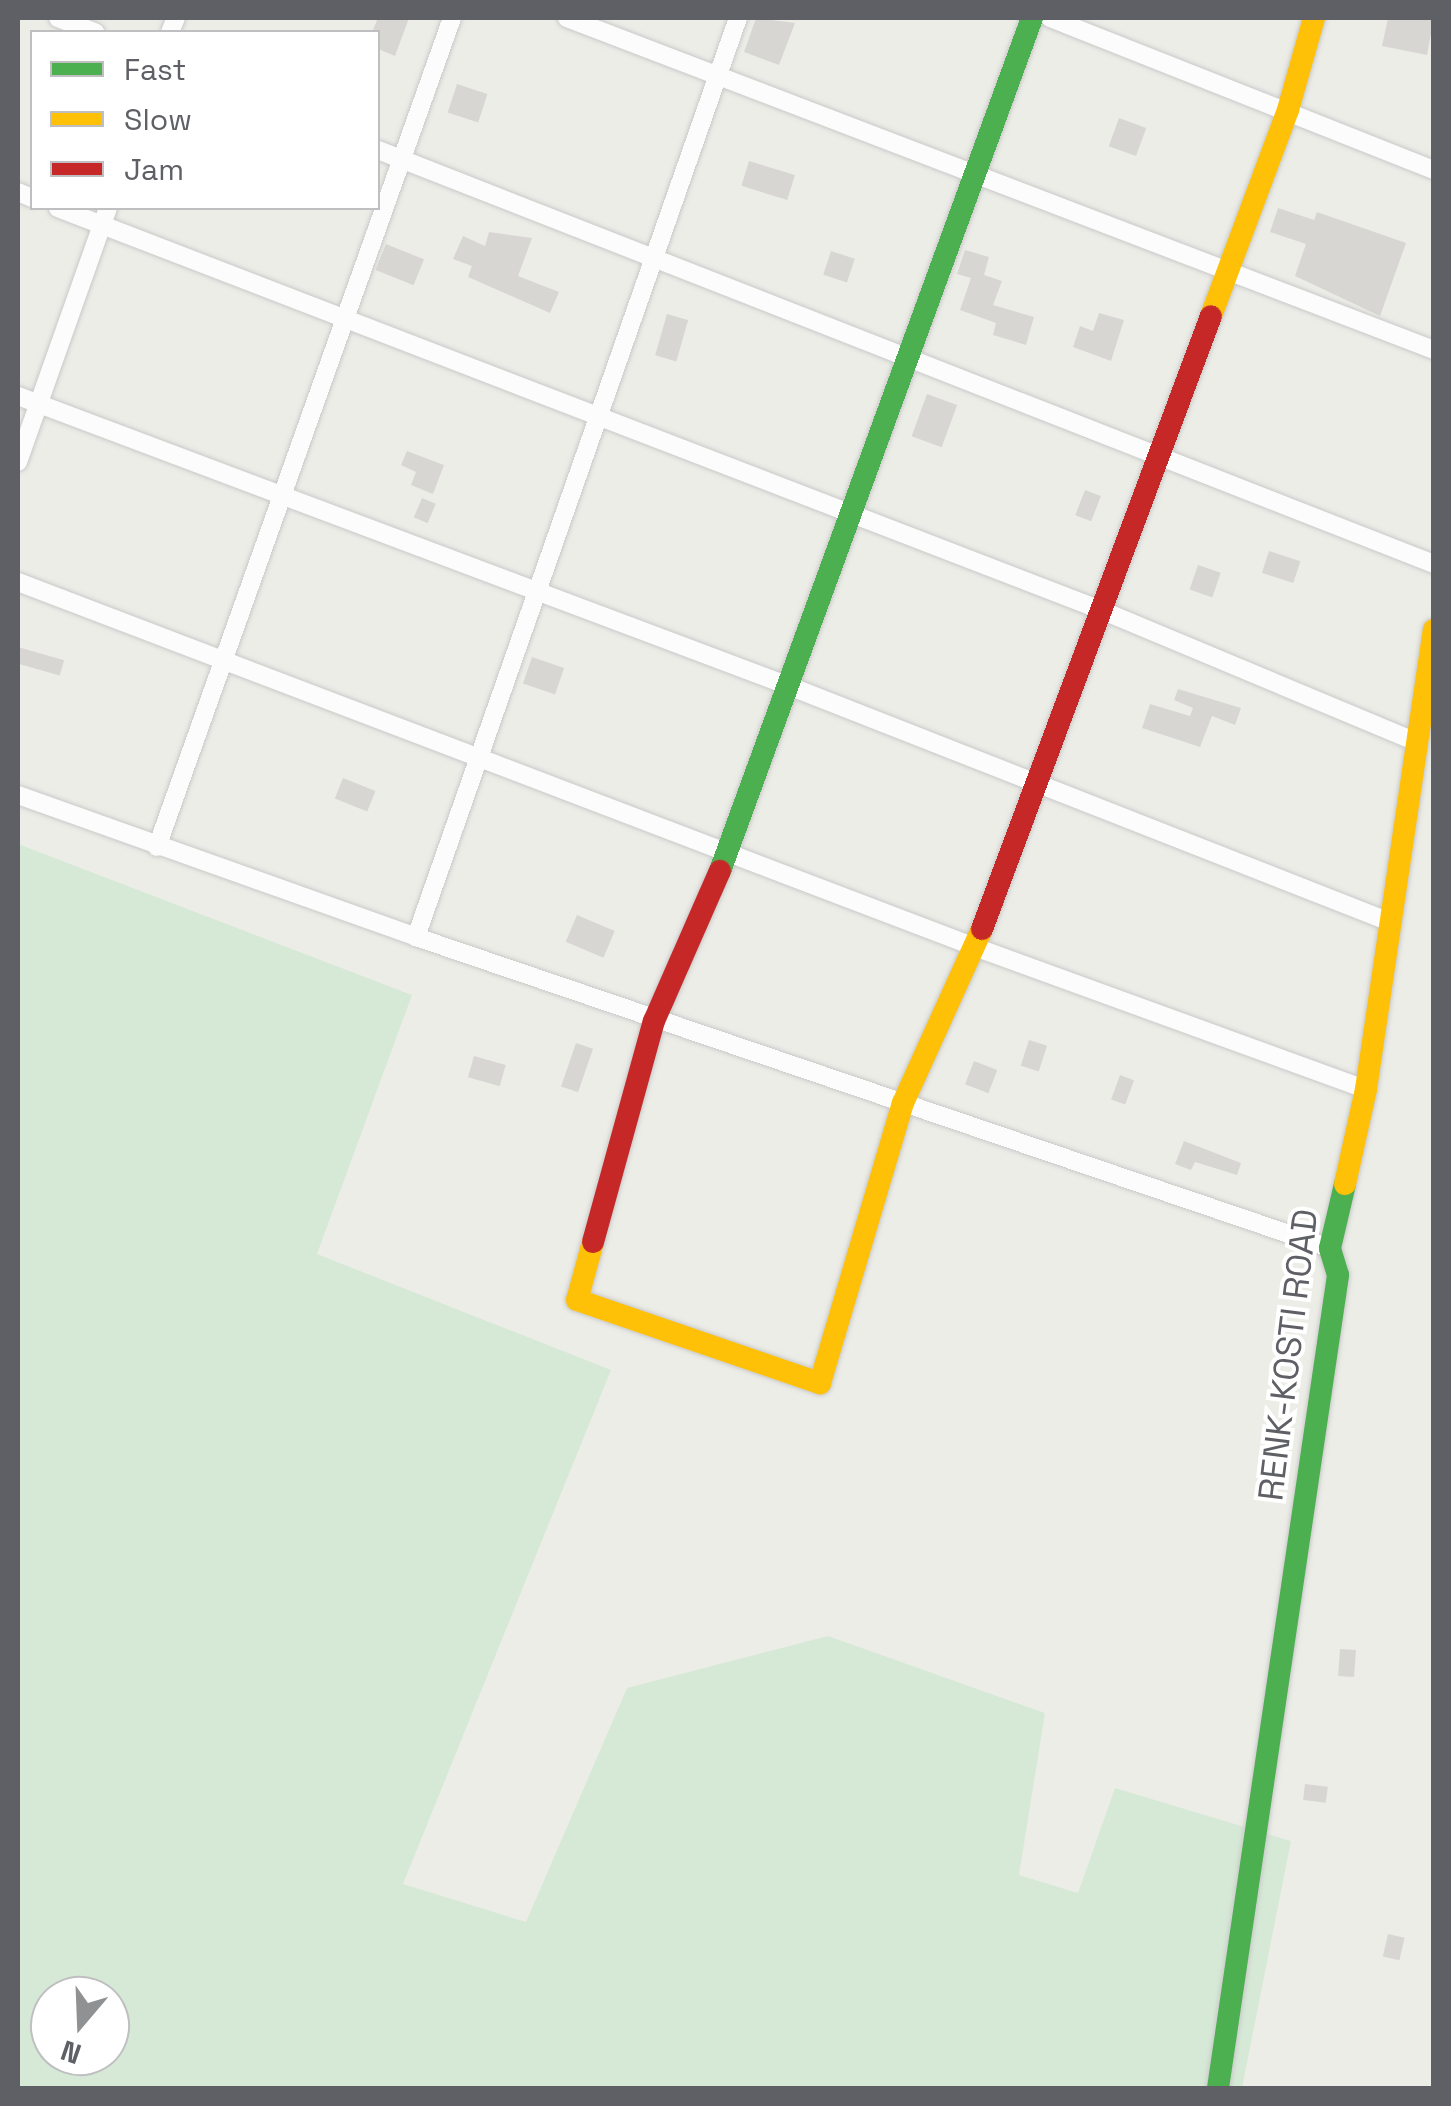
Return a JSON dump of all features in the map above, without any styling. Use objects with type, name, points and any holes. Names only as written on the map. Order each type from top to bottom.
[{"type":"street","points":[[58,18],[90,30]]},
{"type":"street","points":[[157,846],[452,18]]},
{"type":"street","points":[[567,18],[1434,350]]},
{"type":"street","points":[[416,937],[738,18]]},
{"type":"street","points":[[1032,18],[728,851],[654,1020],[577,1300],[820,1383],[904,1103],[975,947],[1288,110],[1314,18]]},
{"type":"street","points":[[1050,18],[1434,170]]},
{"type":"street","points":[[380,151],[907,361],[1434,564]]},
{"type":"street","points":[[70,210],[105,216],[345,319],[600,413],[851,515],[1101,610],[1417,742]]},
{"type":"street","points":[[18,462],[105,216]]},
{"type":"street","points":[[18,396],[281,499],[788,686],[1390,922]]},
{"type":"street","points":[[18,582],[975,947],[1366,1088]]},
{"type":"street","name":"RENK-KOSTI ROAD","points":[[1218,2088],[1338,1275],[1330,1248],[1366,1088],[1434,630]]},
{"type":"street","points":[[18,795],[654,1020],[1330,1248]]},
{"type":"green space","points":[[18,844],[412,995],[317,1254],[611,1370],[403,1884],[526,1922],[627,1688],[828,1636],[1045,1713],[1019,1875],[1078,1893],[1115,1788],[1291,1841],[1242,2088],[18,2088]]},
{"type":"building","points":[[378,18],[409,18],[395,56],[380,50],[380,30],[373,30]]},
{"type":"building","points":[[756,18],[795,23],[779,65],[744,52]]},
{"type":"building","points":[[1388,18],[1434,18],[1427,55],[1382,46]]},
{"type":"building","points":[[457,84],[487,94],[478,122],[448,113]]},
{"type":"building","points":[[1119,118],[1146,128],[1136,156],[1109,146]]},
{"type":"building","points":[[749,161],[795,175],[787,200],[741,186]]},
{"type":"building","points":[[1278,208],[1314,220],[1317,212],[1406,243],[1380,316],[1295,276],[1306,244],[1270,232]]},
{"type":"building","points":[[489,232],[532,238],[518,276],[559,292],[550,313],[468,277],[472,266],[453,259],[463,236],[485,246]]},
{"type":"building","points":[[386,244],[424,259],[414,285],[376,270]]},
{"type":"building","points":[[965,250],[989,257],[984,275],[1002,281],[993,305],[1034,317],[1026,345],[993,335],[996,323],[960,310],[971,278],[957,274]]},
{"type":"building","points":[[831,251],[855,259],[847,283],[823,275]]},
{"type":"building","points":[[1099,313],[1124,320],[1111,361],[1073,347],[1080,326],[1093,331]]},
{"type":"building","points":[[667,314],[688,320],[676,361],[655,355]]},
{"type":"building","points":[[927,394],[957,405],[942,447],[912,436]]},
{"type":"building","points":[[407,451],[444,465],[433,494],[411,485],[416,472],[401,465]]},
{"type":"building","points":[[1085,490],[1101,496],[1091,521],[1075,515]]},
{"type":"building","points":[[422,498],[436,504],[428,523],[414,517]]},
{"type":"building","points":[[1269,551],[1300,561],[1293,583],[1262,573]]},
{"type":"building","points":[[1198,565],[1221,573],[1212,597],[1190,590]]},
{"type":"building","points":[[18,647],[64,660],[60,676],[18,664]]},
{"type":"building","points":[[532,657],[564,668],[555,695],[523,683]]},
{"type":"building","points":[[1178,689],[1241,708],[1235,725],[1212,716],[1200,747],[1142,728],[1150,704],[1190,716],[1193,708],[1174,700]]},
{"type":"building","points":[[343,778],[375,791],[367,812],[335,798]]},
{"type":"building","points":[[577,915],[615,931],[603,958],[566,942]]},
{"type":"building","points":[[1029,1040],[1047,1046],[1039,1072],[1021,1066]]},
{"type":"building","points":[[576,1043],[593,1049],[578,1092],[561,1086]]},
{"type":"building","points":[[474,1056],[506,1065],[500,1086],[468,1077]]},
{"type":"building","points":[[974,1061],[997,1070],[988,1093],[965,1084]]},
{"type":"building","points":[[1120,1075],[1134,1080],[1125,1105],[1111,1099]]},
{"type":"building","points":[[1184,1141],[1241,1163],[1237,1175],[1195,1162],[1191,1170],[1175,1164]]},
{"type":"building","points":[[1340,1649],[1356,1650],[1354,1677],[1338,1676]]},
{"type":"building","points":[[1305,1784],[1328,1787],[1326,1803],[1303,1800]]},
{"type":"building","points":[[1388,1934],[1405,1938],[1399,1960],[1383,1956]]},
{"type":"traffic: fast","points":[[720,871],[1032,18]]},
{"type":"traffic: fast","points":[[1218,2088],[1338,1275],[1330,1248],[1345,1184]]},
{"type":"traffic: slow","points":[[1211,316],[1288,110],[1314,18]]},
{"type":"traffic: slow","points":[[1345,1184],[1366,1089],[1434,630]]},
{"type":"traffic: slow","points":[[593,1242],[577,1300],[820,1383],[903,1103],[982,929]]},
{"type":"traffic: jam","points":[[982,929],[1211,316]]},
{"type":"traffic: jam","points":[[593,1242],[654,1021],[720,871]]}]
